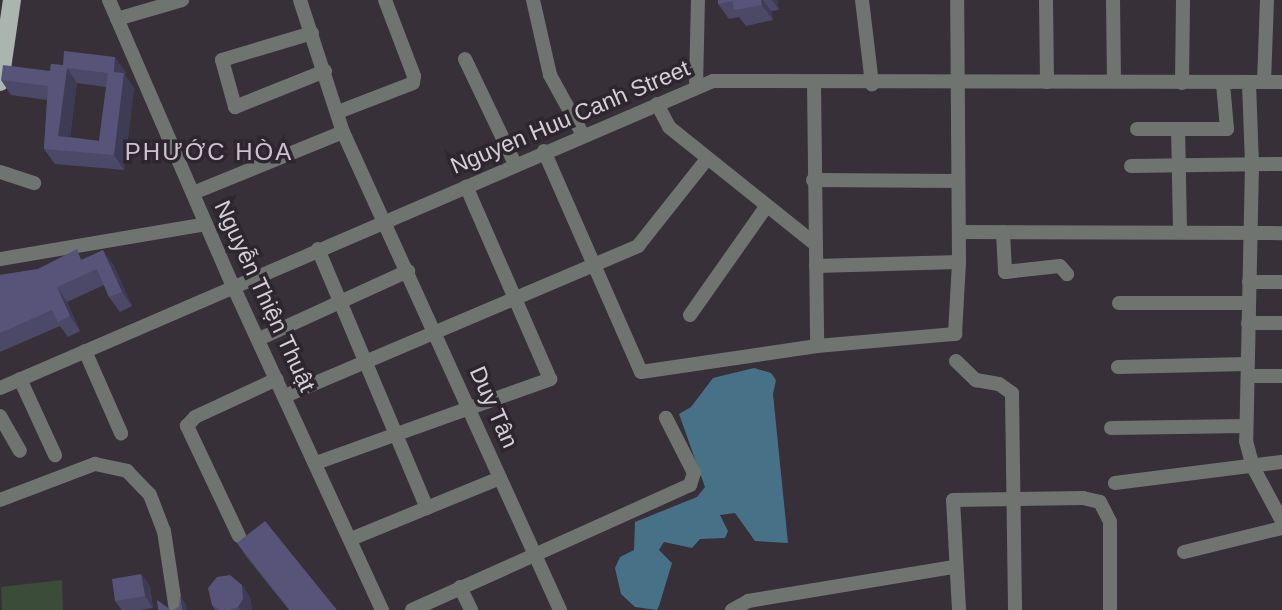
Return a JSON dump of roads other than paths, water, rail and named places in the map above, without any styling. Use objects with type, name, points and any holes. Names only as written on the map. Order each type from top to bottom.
[{"type":"main road","points":[[0,82],[12,0]]},
{"type":"street","name":"Nguyễn Thiện Thuật","points":[[109,0],[233,286],[382,610]]},
{"type":"street","points":[[117,19],[182,0]]},
{"type":"street","name":"Duy Tân","points":[[300,0],[343,132],[386,221],[560,610]]},
{"type":"street","points":[[338,113],[412,83],[414,76],[385,0]]},
{"type":"street","points":[[533,0],[550,75],[583,135]]},
{"type":"street","points":[[696,86],[698,0]]},
{"type":"street","points":[[862,0],[872,84]]},
{"type":"street","points":[[544,152],[641,372],[817,346],[955,334],[959,262],[957,0]]},
{"type":"street","points":[[1046,0],[1047,82]]},
{"type":"street","points":[[1113,0],[1114,81]]},
{"type":"street","points":[[1182,83],[1183,0]]},
{"type":"street","points":[[1266,0],[1257,83],[1248,233],[1246,426],[1253,467],[1282,521]]},
{"type":"street","points":[[312,33],[222,60],[235,107],[325,71]]},
{"type":"street","points":[[465,59],[515,164]]},
{"type":"street","name":"Nguyen Huu Canh Street","points":[[0,388],[696,86],[713,81],[814,84],[1282,82]]},
{"type":"street","points":[[1137,129],[1227,129],[1223,83]]},
{"type":"street","points":[[814,84],[817,346]]},
{"type":"street","points":[[657,104],[669,127],[814,243]]},
{"type":"street","points":[[1178,129],[1180,230]]},
{"type":"street","points":[[193,193],[343,132]]},
{"type":"street","points":[[285,396],[638,246],[707,159]]},
{"type":"street","points":[[1130,166],[1179,168],[1282,164]]},
{"type":"street","points":[[0,172],[34,183]]},
{"type":"street","points":[[813,180],[958,181]]},
{"type":"street","points":[[316,463],[550,379],[466,186]]},
{"type":"street","points":[[690,315],[766,207]]},
{"type":"street","points":[[0,259],[206,224]]},
{"type":"street","points":[[959,232],[1118,235],[1180,230],[1282,233]]},
{"type":"street","points":[[1003,232],[1005,272],[1060,266],[1067,274]]},
{"type":"street","points":[[318,249],[368,360],[427,508]]},
{"type":"street","points":[[816,266],[959,262]]},
{"type":"street","points":[[259,339],[408,271]]},
{"type":"street","points":[[1249,282],[1282,282]]},
{"type":"street","points":[[1119,303],[1248,303]]},
{"type":"street","points":[[1248,323],[1282,323]]},
{"type":"street","points":[[85,351],[121,433]]},
{"type":"street","points":[[956,361],[976,380],[999,384],[1012,393],[1015,610]]},
{"type":"street","points":[[1118,367],[1248,370],[1282,376]]},
{"type":"street","points":[[20,379],[55,456]]},
{"type":"street","points":[[239,536],[187,426],[195,417],[277,379]]},
{"type":"street","points":[[0,416],[20,452]]},
{"type":"street","points":[[412,610],[534,552],[690,485],[694,473],[666,418]]},
{"type":"street","points":[[1111,428],[1246,426]]},
{"type":"street","points":[[1115,483],[1282,462]]},
{"type":"street","points":[[0,500],[95,464],[127,471],[150,495],[164,531],[176,610]]},
{"type":"street","points":[[351,539],[500,478]]},
{"type":"street","points":[[959,610],[954,567],[953,500],[1083,498],[1100,502],[1110,522],[1111,610]]},
{"type":"street","points":[[1184,552],[1282,528]]},
{"type":"street","points":[[732,610],[748,601],[954,567]]},
{"type":"street","points":[[460,587],[471,610]]},
{"type":"water","points":[[754,368],[771,373],[776,380],[773,394],[788,543],[755,541],[735,513],[720,515],[728,531],[725,538],[700,539],[692,548],[664,542],[659,550],[672,563],[659,606],[657,610],[635,607],[621,594],[615,568],[620,557],[634,550],[635,522],[697,497],[705,487],[679,414],[691,407],[713,378]]},
{"type":"district","name":"PHƯỚC HÒA","points":[[209,152]]}]
